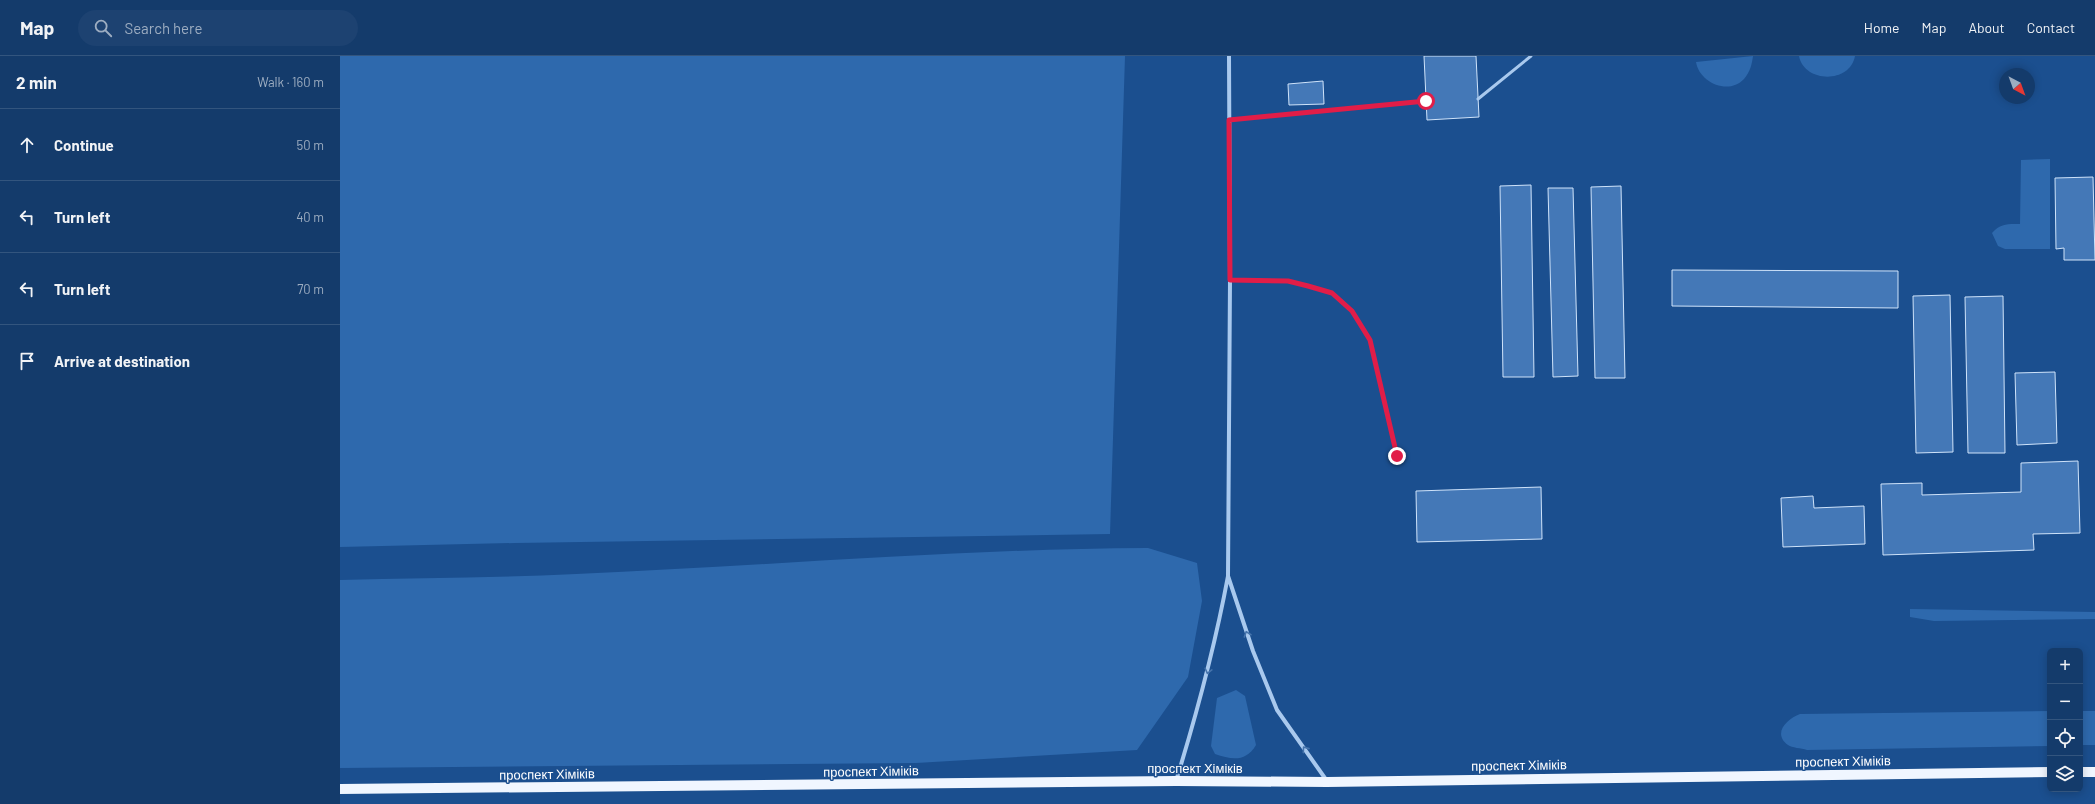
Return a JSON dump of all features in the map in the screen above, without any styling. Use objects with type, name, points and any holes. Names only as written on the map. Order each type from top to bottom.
[{"type":"main road","name":"проспект Хіміків","points":[[340,789],[1176,781],[1327,782],[2047,772]]},
{"type":"main road","points":[[2083,772],[2095,772]]},
{"type":"street","points":[[1176,781],[1198,708],[1214,645],[1228,576],[1230,280],[1229,56]]},
{"type":"street","points":[[1228,576],[1254,651],[1277,710],[1327,782]]},
{"type":"lane","points":[[1478,99],[1531,56]]},
{"type":"lane","points":[[1229,120],[1426,101]]},
{"type":"lane","points":[[1230,280],[1288,281],[1308,286],[1332,293],[1352,311],[1370,340],[1397,456]]},
{"type":"shaded area","points":[[340,56],[1125,56],[1110,534],[340,547]]},
{"type":"shaded area","points":[[1753,56],[1750,68],[1744,79],[1737,84],[1730,86],[1723,86],[1708,81],[1698,69],[1696,62]]},
{"type":"shaded area","points":[[1799,56],[1855,56],[1851,65],[1845,72],[1827,77],[1809,71],[1803,65]]},
{"type":"shaded area","points":[[2050,159],[2050,249],[2005,249],[1998,246],[1992,233],[1998,227],[2008,224],[2020,224],[2021,160]]},
{"type":"shaded area","points":[[1148,548],[1197,563],[1202,601],[1188,677],[1137,750],[916,763],[340,768],[340,580],[487,577],[647,571],[1005,551]]},
{"type":"shaded area","points":[[1910,609],[2095,612],[2095,619],[1934,621],[1910,617]]},
{"type":"shaded area","points":[[1236,690],[1245,696],[1256,745],[1252,751],[1243,757],[1227,758],[1215,754],[1211,746],[1217,698]]},
{"type":"shaded area","points":[[2047,711],[2047,746],[1807,750],[1788,745],[1781,736],[1781,731],[1786,723],[1790,719],[1800,714]]},
{"type":"shaded area","points":[[2083,711],[2095,711],[2095,745],[2083,745]]},
{"type":"building","points":[[1424,56],[1476,56],[1479,117],[1427,120]]},
{"type":"building","points":[[1323,81],[1324,104],[1289,105],[1288,84]]},
{"type":"building","points":[[2093,177],[2095,260],[2064,260],[2064,248],[2056,249],[2055,178]]},
{"type":"building","points":[[1531,185],[1534,377],[1503,377],[1500,186]]},
{"type":"building","points":[[1621,186],[1625,378],[1595,378],[1591,187]]},
{"type":"building","points":[[1548,188],[1573,188],[1578,376],[1553,377]]},
{"type":"building","points":[[1672,270],[1898,271],[1898,308],[1672,306]]},
{"type":"building","points":[[1950,295],[1953,452],[1916,453],[1913,296]]},
{"type":"building","points":[[2003,296],[2005,453],[1968,453],[1965,297]]},
{"type":"building","points":[[2055,372],[2057,443],[2017,445],[2015,373]]},
{"type":"building","points":[[2078,461],[2080,533],[2033,534],[2034,550],[1883,555],[1881,484],[1922,483],[1922,495],[2021,492],[2021,463]]},
{"type":"building","points":[[1541,487],[1542,539],[1417,542],[1416,491]]},
{"type":"building","points":[[1813,496],[1814,508],[1864,506],[1865,544],[1783,547],[1781,498]]},
{"type":"route","points":[[1397,456],[1370,340],[1352,311],[1332,293],[1308,286],[1288,281],[1230,280],[1229,120],[1426,101]]}]
